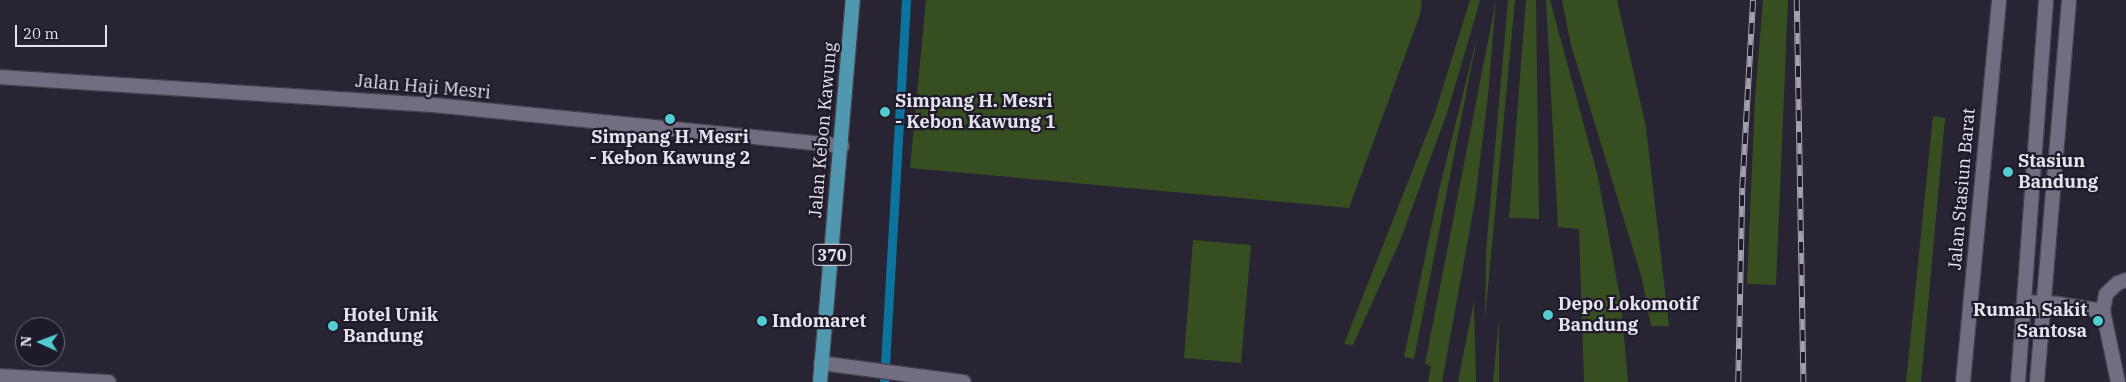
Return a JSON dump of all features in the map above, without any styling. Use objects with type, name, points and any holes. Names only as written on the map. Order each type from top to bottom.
[{"type":"main road","name":"Jalan Kebon Kawung","points":[[820,382],[842,146],[853,0]]},
{"type":"street","name":"Jalan Stasiun Barat","points":[[1964,382],[1999,0]]},
{"type":"street","points":[[2018,382],[2046,0]]},
{"type":"street","points":[[2037,382],[2069,0]]},
{"type":"street","name":"Jalan Haji Mesri","points":[[0,77],[433,106],[842,146]]},
{"type":"street","points":[[2118,382],[2103,312],[2106,294],[2118,283],[2126,280]]},
{"type":"street","points":[[2024,302],[2103,312]]},
{"type":"street","points":[[821,363],[905,372],[964,382]]},
{"type":"street","points":[[0,376],[107,382]]},
{"type":"green space","points":[[926,0],[1422,0],[1420,15],[1349,208],[910,168]]},
{"type":"green space","points":[[1470,0],[1480,0],[1447,113],[1400,241],[1353,345],[1344,344],[1434,116]]},
{"type":"green space","points":[[1496,0],[1488,96],[1475,201],[1442,382],[1428,382],[1431,366],[1425,364]]},
{"type":"green space","points":[[1508,0],[1515,0],[1485,319],[1486,251]]},
{"type":"green space","points":[[1526,0],[1536,0],[1539,219],[1509,218]]},
{"type":"green space","points":[[1546,0],[1550,0],[1598,177],[1621,303],[1628,382],[1584,382],[1579,229],[1558,227]]},
{"type":"green space","points":[[1562,0],[1617,0],[1646,127],[1669,326],[1651,326],[1642,279],[1571,45]]},
{"type":"green space","points":[[1763,0],[1788,0],[1776,285],[1747,284],[1755,99]]},
{"type":"green space","points":[[1478,33],[1414,359],[1404,357],[1440,186]]},
{"type":"green space","points":[[1933,116],[1945,118],[1921,382],[1906,382]]},
{"type":"green space","points":[[1193,240],[1251,245],[1241,363],[1184,358]]},
{"type":"green space","points":[[1474,301],[1476,382],[1458,382]]},
{"type":"green space","points":[[1499,318],[1499,382],[1493,382]]},
{"type":"waterway","points":[[884,382],[906,0]]},
{"type":"railway","points":[[1738,382],[1742,188],[1753,0]]},
{"type":"railway","points":[[1797,0],[1804,382]]},
{"type":"place","name":"Simpang H. Mesri - Kebon Kawung 1","points":[[885,112]]},
{"type":"place","name":"Simpang H. Mesri - Kebon Kawung 2","points":[[670,119]]},
{"type":"place","name":"Stasiun Bandung","points":[[2008,172]]},
{"type":"place","name":"Depo Lokomotif Bandung","points":[[1548,315]]},
{"type":"place","name":"Indomaret","points":[[762,321]]},
{"type":"place","name":"Rumah Sakit Santosa","points":[[2098,321]]},
{"type":"place","name":"Hotel Unik Bandung","points":[[333,326]]}]
